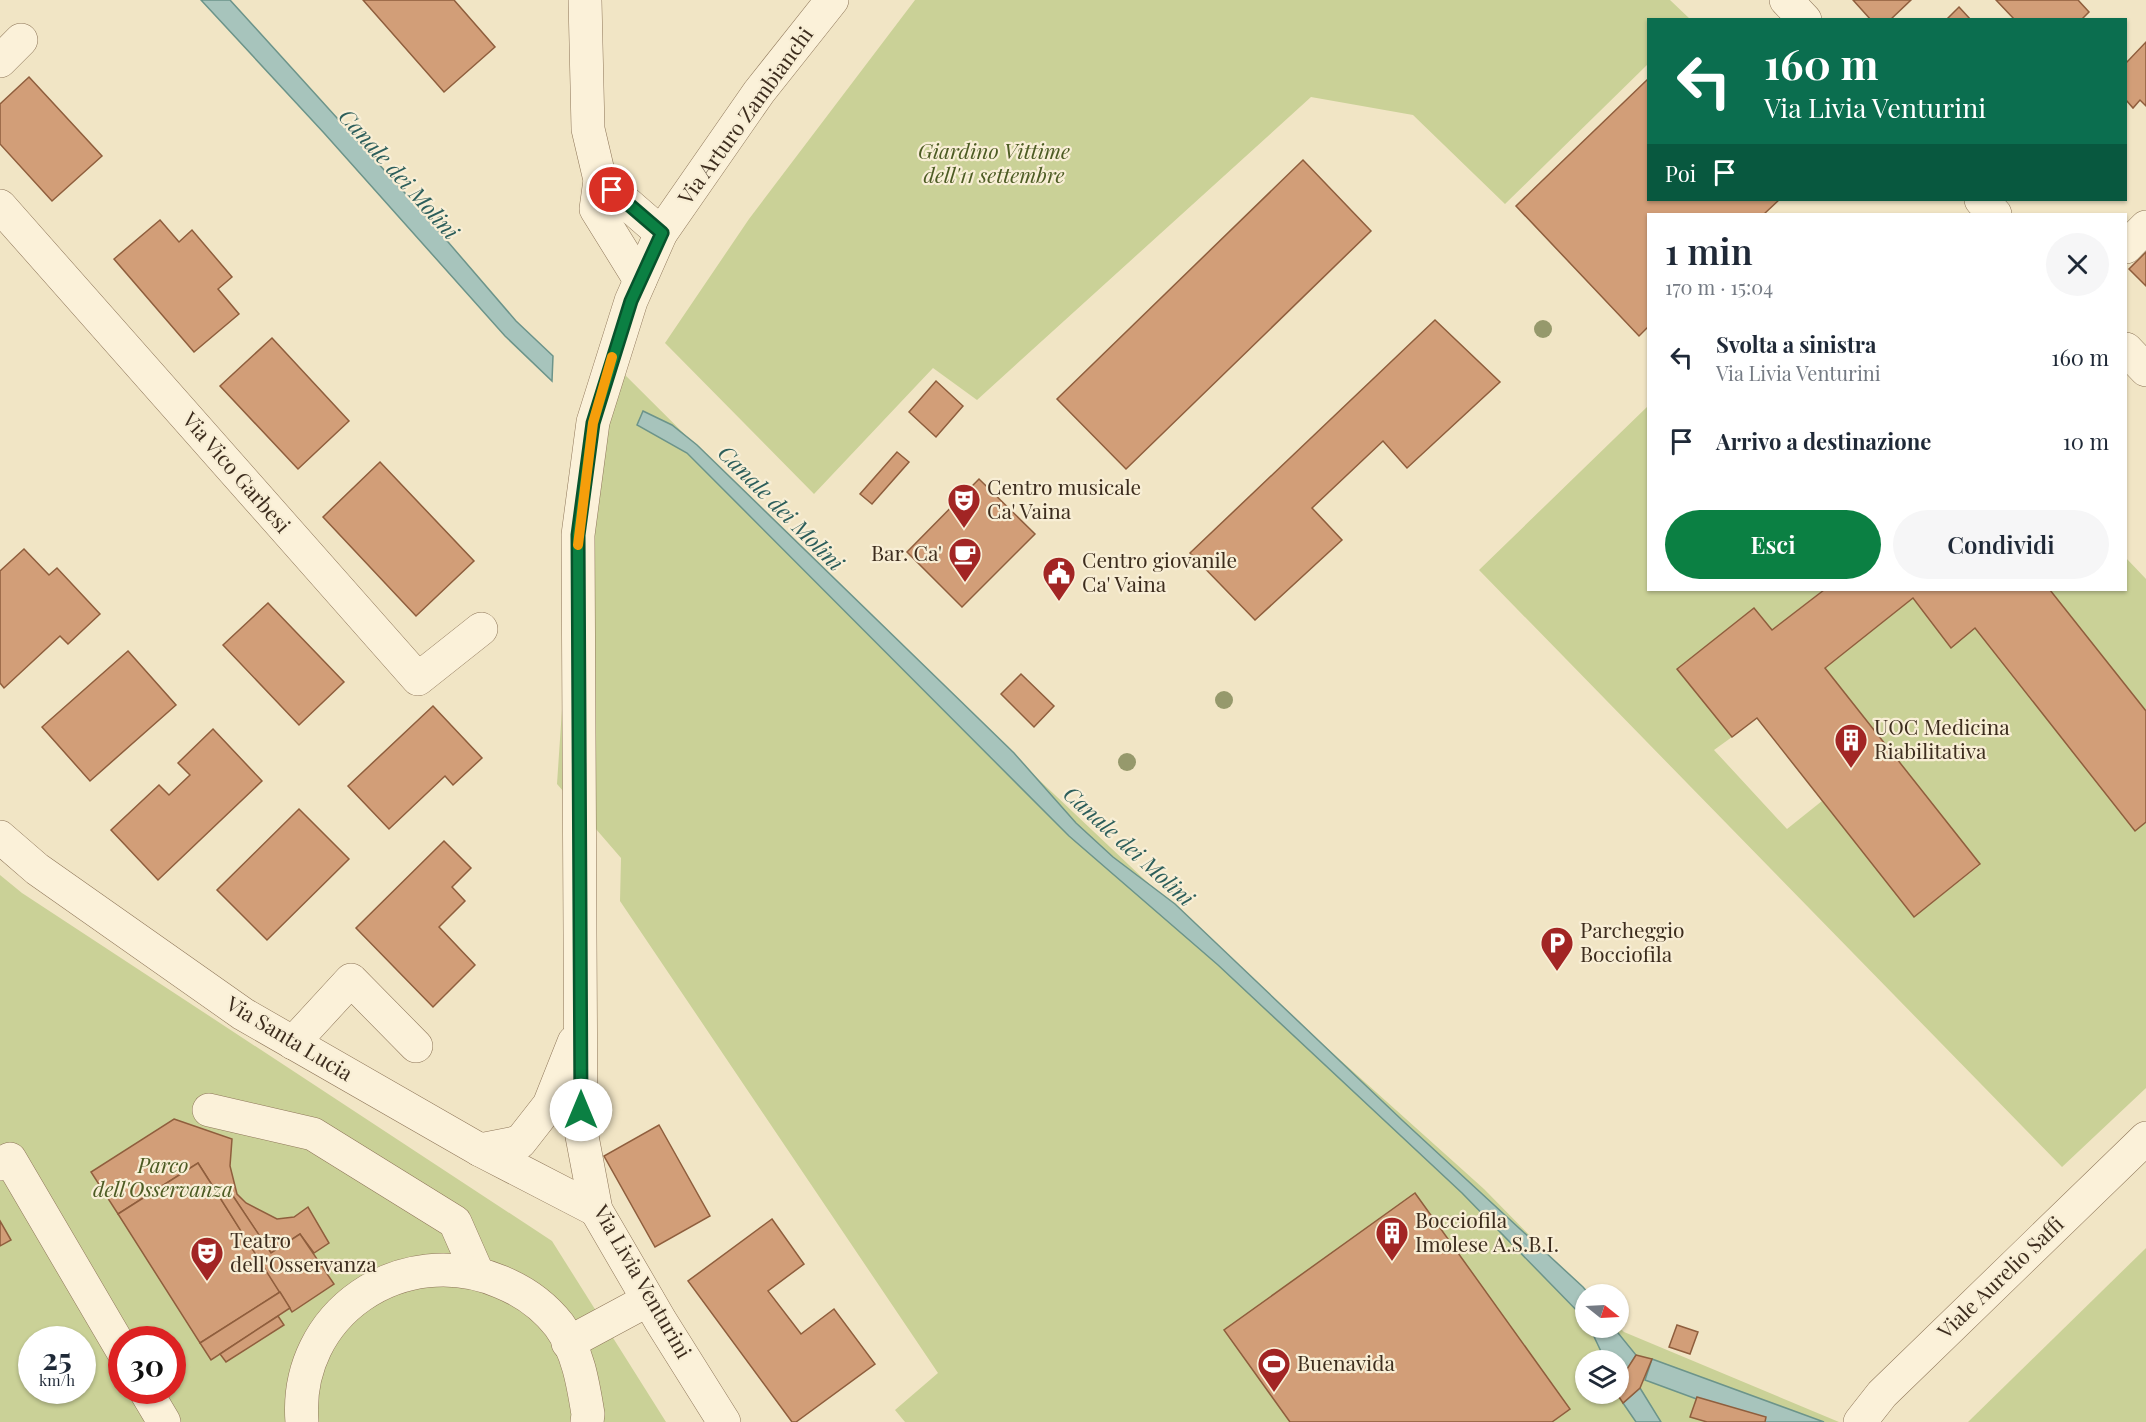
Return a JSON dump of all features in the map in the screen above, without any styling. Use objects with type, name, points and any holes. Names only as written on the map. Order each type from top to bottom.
[{"type":"street","points":[[585,0],[588,129],[600,180],[596,209],[640,280]]},
{"type":"street","name":"Via Arturo Zambianchi","points":[[662,233],[759,92],[832,0]]},
{"type":"street","points":[[1786,0],[1803,18]]},
{"type":"street","points":[[600,180],[662,233]]},
{"type":"street","points":[[1982,201],[1994,213]]},
{"type":"street","name":"Via Vico Garbesi","points":[[0,206],[418,679],[481,629]]},
{"type":"street","points":[[2127,246],[2146,226]]},
{"type":"street","name":"Via Livia Venturini","points":[[662,233],[640,280],[616,342],[593,423],[578,535],[581,1131],[596,1210],[648,1300],[724,1422]]},
{"type":"street","points":[[2127,350],[2146,370]]},
{"type":"street","name":"Via Santa Lucia","points":[[0,837],[37,869],[243,1014],[480,1150],[596,1210]]},
{"type":"street","points":[[293,1043],[351,980],[416,1046]]},
{"type":"street","name":"Via Livia Venturini","points":[[480,1150],[520,1142],[549,1105],[580,1026]]},
{"type":"street","points":[[209,1110],[313,1134],[455,1222],[477,1272]]},
{"type":"street","name":"Viale Aurelio Saffi","points":[[1860,1422],[1882,1394],[2146,1138]]},
{"type":"street","points":[[0,1164],[10,1159],[108,1326]]},
{"type":"street","points":[[302,1422],[300,1399],[313,1351],[341,1311],[381,1282],[428,1268],[477,1272],[523,1291],[559,1325],[581,1369],[588,1414],[587,1422]]},
{"type":"street","points":[[568,1343],[648,1300]]},
{"type":"street","points":[[153,1404],[164,1422]]},
{"type":"green space","name":"Giardino Vittime dell'11 settembre","points":[[915,0],[1670,0],[1689,18],[1647,18],[1647,65],[1505,204],[1413,115],[1311,97],[977,400],[933,368],[814,494],[665,343],[749,219]]},
{"type":"green space","points":[[606,356],[889,638],[1240,970],[1484,1189],[1577,1284],[1575,1284],[1575,1338],[1629,1338],[1629,1334],[1839,1422],[905,1422],[895,1410],[938,1373],[620,901],[621,858],[557,784],[581,427]]},
{"type":"green space","points":[[1647,407],[1647,591],[1822,591],[1772,630],[1754,608],[1677,669],[1732,737],[1714,750],[1787,829],[1822,801],[1914,917],[1980,865],[1825,668],[1913,598],[1951,647],[1975,628],[2135,831],[2146,822],[2146,1088],[2062,1167],[1479,570]]},
{"type":"green space","points":[[2127,559],[2146,579],[2146,711],[2051,591],[2127,591]]},
{"type":"green space","name":"Parco dell'Osservanza","points":[[0,875],[22,893],[552,1241],[666,1422],[0,1422]]},
{"type":"green space","points":[[2146,1248],[2146,1422],[1968,1422]]},
{"type":"water","points":[[201,0],[230,0],[424,214],[516,321],[553,356],[552,381],[505,336],[324,133]]},
{"type":"water","points":[[643,411],[672,425],[697,445],[1014,753],[1076,823],[1113,857],[1175,904],[1403,1121],[1580,1284],[1575,1284],[1575,1309],[1462,1193],[1218,965],[1069,836],[687,453],[637,425]]},
{"type":"water","points":[[1595,1338],[1622,1338],[1636,1355],[1629,1367],[1629,1350],[1600,1350]]},
{"type":"water","points":[[1652,1359],[1824,1422],[1759,1422],[1645,1380]]},
{"type":"water","points":[[1640,1388],[1661,1422],[1636,1422],[1624,1404],[1629,1404],[1629,1398]]},
{"type":"building","points":[[363,0],[454,0],[495,47],[444,92]]},
{"type":"building","points":[[1853,0],[1911,0],[1892,18],[1869,18]]},
{"type":"building","points":[[1996,0],[2078,0],[2089,12],[2083,18],[2013,18]]},
{"type":"building","points":[[1959,7],[1969,18],[1948,18]]},
{"type":"building","points":[[2146,42],[2146,106],[2140,100],[2133,108],[2127,101],[2127,62]]},
{"type":"building","points":[[29,77],[102,156],[52,201],[0,144],[0,104]]},
{"type":"building","points":[[1647,80],[1647,201],[1778,201],[1765,213],[1647,213],[1647,328],[1639,336],[1516,206]]},
{"type":"building","points":[[1303,160],[1371,231],[1126,469],[1057,399]]},
{"type":"building","points":[[160,220],[179,242],[192,230],[232,277],[218,289],[239,314],[194,352],[114,259]]},
{"type":"building","points":[[2146,252],[2146,286],[2129,269]]},
{"type":"building","points":[[1435,320],[1500,382],[1407,468],[1383,441],[1312,508],[1342,540],[1255,620],[1190,553]]},
{"type":"building","points":[[272,338],[349,421],[298,469],[220,386]]},
{"type":"building","points":[[936,381],[963,406],[936,437],[909,412]]},
{"type":"building","points":[[897,452],[909,462],[872,504],[860,494]]},
{"type":"building","points":[[380,462],[474,561],[416,616],[323,517]]},
{"type":"building","points":[[979,479],[1035,534],[962,607],[907,552]]},
{"type":"building","points":[[24,549],[49,575],[57,568],[100,614],[68,644],[60,636],[4,688],[0,683],[0,571]]},
{"type":"building","name":"UOC Medicina Riabilitativa","points":[[1823,591],[2051,591],[2146,711],[2146,822],[2135,831],[1975,628],[1951,648],[1913,598],[1825,668],[1980,864],[1914,917],[1757,718],[1732,737],[1677,669],[1754,608],[1772,630]]},
{"type":"building","points":[[268,603],[344,682],[299,725],[223,645]]},
{"type":"building","points":[[128,651],[176,705],[90,781],[42,727]]},
{"type":"building","points":[[1021,674],[1054,706],[1034,727],[1001,694]]},
{"type":"building","points":[[433,706],[482,758],[453,785],[445,776],[389,829],[348,786]]},
{"type":"building","points":[[213,729],[262,781],[158,880],[111,830],[159,785],[169,795],[190,775],[178,763]]},
{"type":"building","points":[[299,809],[349,859],[267,940],[217,890]]},
{"type":"building","points":[[444,841],[471,868],[452,887],[465,901],[439,927],[475,965],[433,1007],[356,928]]},
{"type":"building","points":[[174,1119],[232,1139],[230,1166],[237,1194],[246,1203],[277,1219],[294,1217],[308,1207],[329,1243],[314,1253],[300,1234],[271,1253],[227,1187],[217,1193],[198,1163],[118,1214],[91,1172]]},
{"type":"building","points":[[659,1125],[710,1216],[655,1247],[604,1156]]},
{"type":"building","points":[[198,1163],[280,1292],[200,1343],[118,1214]]},
{"type":"building","points":[[227,1187],[271,1253],[300,1234],[334,1284],[292,1312],[217,1193]]},
{"type":"building","name":"Bocciofila Imolese A.S.B.I.","points":[[1415,1193],[1570,1409],[1552,1422],[1290,1422],[1224,1330]]},
{"type":"building","points":[[772,1219],[804,1264],[768,1291],[801,1334],[834,1309],[875,1364],[796,1422],[792,1422],[688,1281]]},
{"type":"building","points":[[0,1221],[11,1240],[0,1246]]},
{"type":"building","points":[[280,1292],[290,1308],[211,1360],[200,1343]]},
{"type":"building","points":[[278,1316],[284,1325],[226,1362],[220,1354]]},
{"type":"building","points":[[1677,1325],[1698,1332],[1690,1354],[1669,1347]]},
{"type":"building","points":[[1636,1355],[1652,1359],[1640,1388],[1629,1398],[1629,1366]]},
{"type":"building","points":[[1697,1397],[1766,1417],[1765,1422],[1707,1422],[1690,1417]]},
{"type":"slow traffic","points":[[578,545],[593,423],[612,357]]},
{"type":"place","name":"Centro musicale Ca' Vaina","points":[[964,529]]},
{"type":"place","name":"Bar. Ca'","points":[[965,583]]},
{"type":"place","name":"Centro giovanile Ca' Vaina","points":[[1059,602]]},
{"type":"place","name":"UOC Medicina Riabilitativa","points":[[1851,769]]},
{"type":"place","name":"Parcheggio Bocciofila","points":[[1557,972]]},
{"type":"place","name":"Bocciofila Imolese A.S.B.I.","points":[[1392,1262]]},
{"type":"place","name":"Teatro dell'Osservanza","points":[[207,1282]]},
{"type":"place","name":"Buenavida","points":[[1274,1393]]},
{"type":"route","points":[[581,1110],[578,535],[593,423],[616,342],[631,301],[662,233],[612,190]]},
{"type":"water label","name":"Canale dei Molini","points":[[399,174]]},
{"type":"water label","name":"Canale dei Molini","points":[[781,508]]},
{"type":"water label","name":"Canale dei Molini","points":[[1129,846]]}]
